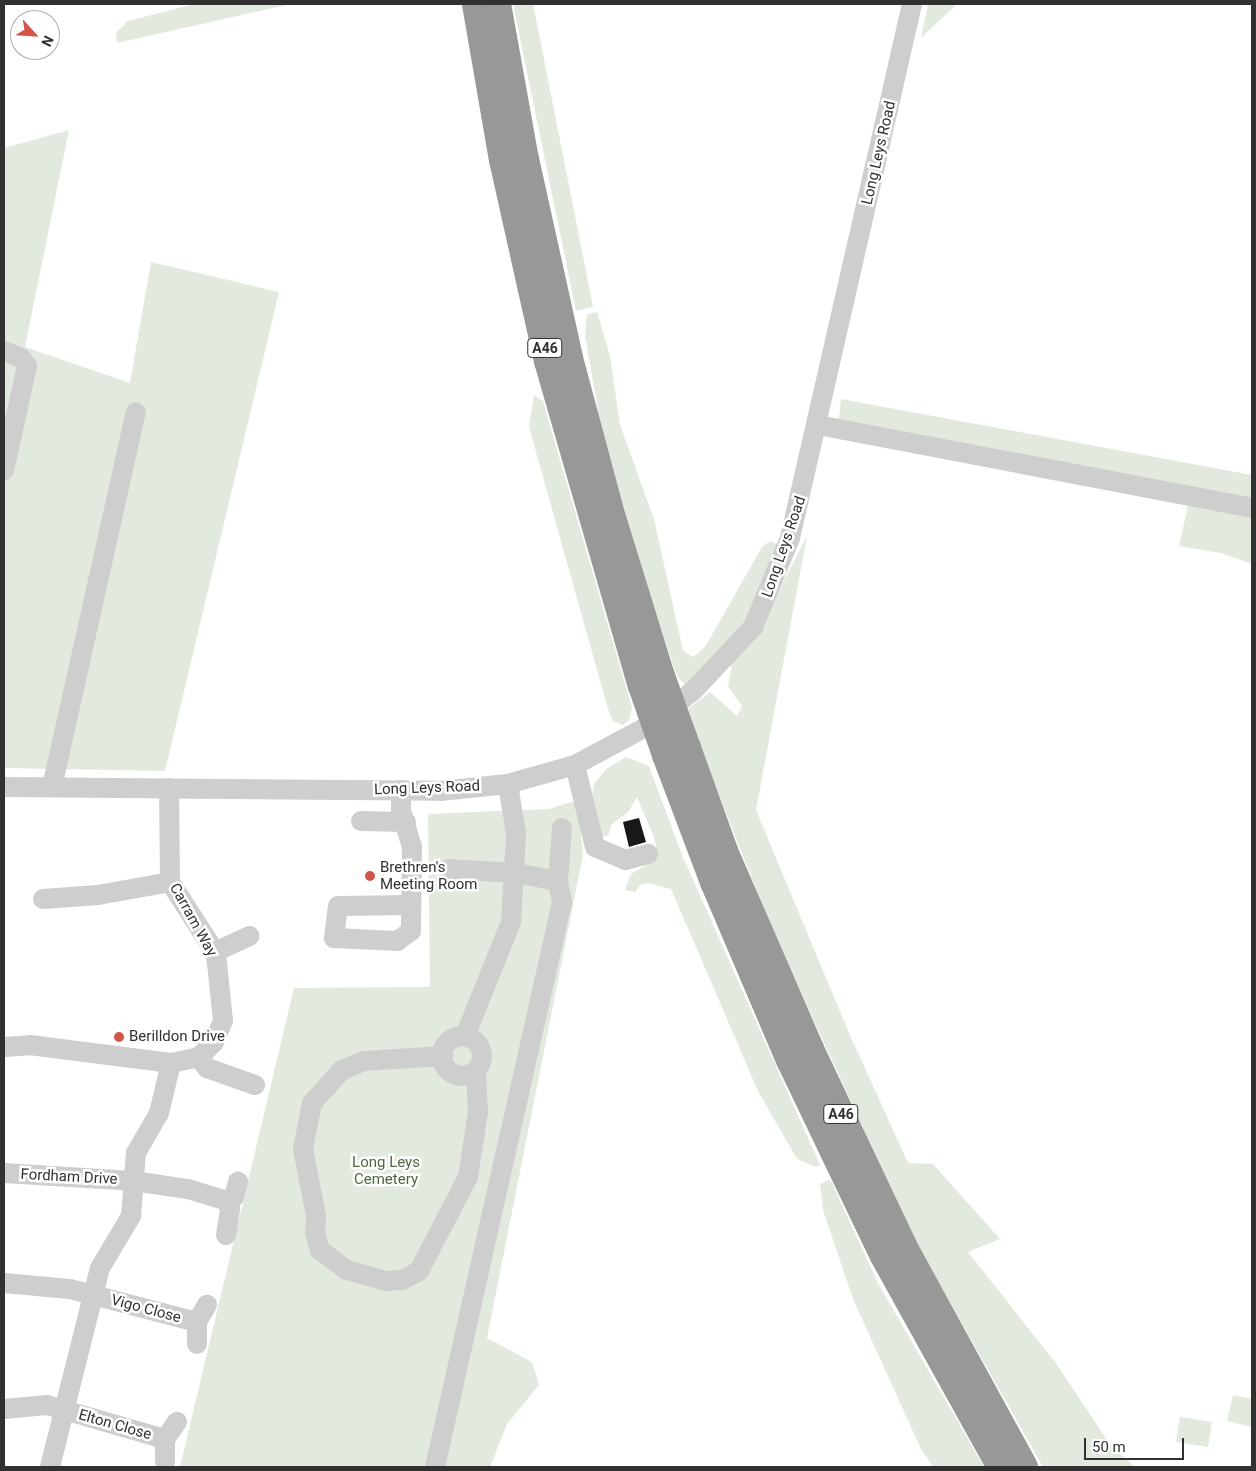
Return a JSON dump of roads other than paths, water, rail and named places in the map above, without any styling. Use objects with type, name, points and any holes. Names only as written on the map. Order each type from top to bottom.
[{"type":"highway","name":"A46","points":[[476,4],[503,160],[548,361],[652,681],[677,751],[714,882],[790,1060],[884,1256],[1001,1467]]},
{"type":"highway","name":"A46","points":[[498,4],[525,159],[569,358],[612,518],[652,681]]},
{"type":"highway","name":"A46","points":[[677,751],[724,851],[810,1049],[903,1246],[1024,1467]]},
{"type":"street","name":"Long Leys Road","points":[[4,787],[401,790],[508,784],[575,765],[646,727],[706,679],[753,627],[787,546],[818,425],[912,4]]},
{"type":"street","points":[[4,350],[21,358],[27,366],[4,471]]},
{"type":"street","points":[[52,787],[136,412]]},
{"type":"street","points":[[818,425],[1252,508]]},
{"type":"street","points":[[575,765],[595,847],[625,860],[648,854]]},
{"type":"street","points":[[465,1036],[481,1048],[481,1062],[476,1070],[466,1075],[453,1074],[443,1056],[448,1042],[465,1036],[511,922],[516,873],[516,834],[508,784]]},
{"type":"street","name":"Carram Way","points":[[168,788],[170,882],[215,952],[223,1022],[214,1042],[199,1057]]},
{"type":"street","points":[[401,790],[412,846],[410,905]]},
{"type":"street","points":[[361,821],[406,822]]},
{"type":"street","points":[[435,1467],[562,902],[558,882],[562,828]]},
{"type":"street","points":[[448,869],[516,873],[558,882]]},
{"type":"street","points":[[43,899],[98,895],[170,882]]},
{"type":"street","points":[[215,952],[249,936]]},
{"type":"street","points":[[4,1047],[30,1045],[170,1063],[199,1057],[207,1068],[255,1085]]},
{"type":"street","points":[[443,1056],[364,1060],[342,1070],[312,1103],[303,1148],[316,1216],[315,1233],[320,1250],[347,1270],[386,1281],[402,1280],[419,1271],[468,1177],[478,1112],[476,1070]]},
{"type":"street","points":[[50,1467],[94,1295],[109,1248],[121,1236],[131,1216],[136,1153],[159,1113],[170,1063]]},
{"type":"street","name":"Fordham Drive","points":[[4,1173],[133,1181],[188,1189],[227,1201]]},
{"type":"street","points":[[226,1235],[230,1209],[227,1201],[234,1197],[238,1182]]},
{"type":"street","name":"Vigo Close","points":[[4,1283],[94,1295],[198,1322]]},
{"type":"street","name":"Vigo Close","points":[[197,1344],[198,1322],[208,1305]]},
{"type":"street","name":"Elton Close","points":[[4,1409],[38,1405],[64,1410],[165,1440]]},
{"type":"street","name":"Elton Close","points":[[165,1462],[165,1440],[177,1422]]},
{"type":"place","name":"Brethren's Meeting Room","points":[[370,876]]},
{"type":"place","name":"Berilldon Drive","points":[[119,1037]]},
{"type":"park label","name":"Long Leys Cemetery","points":[[386,1170]]}]
